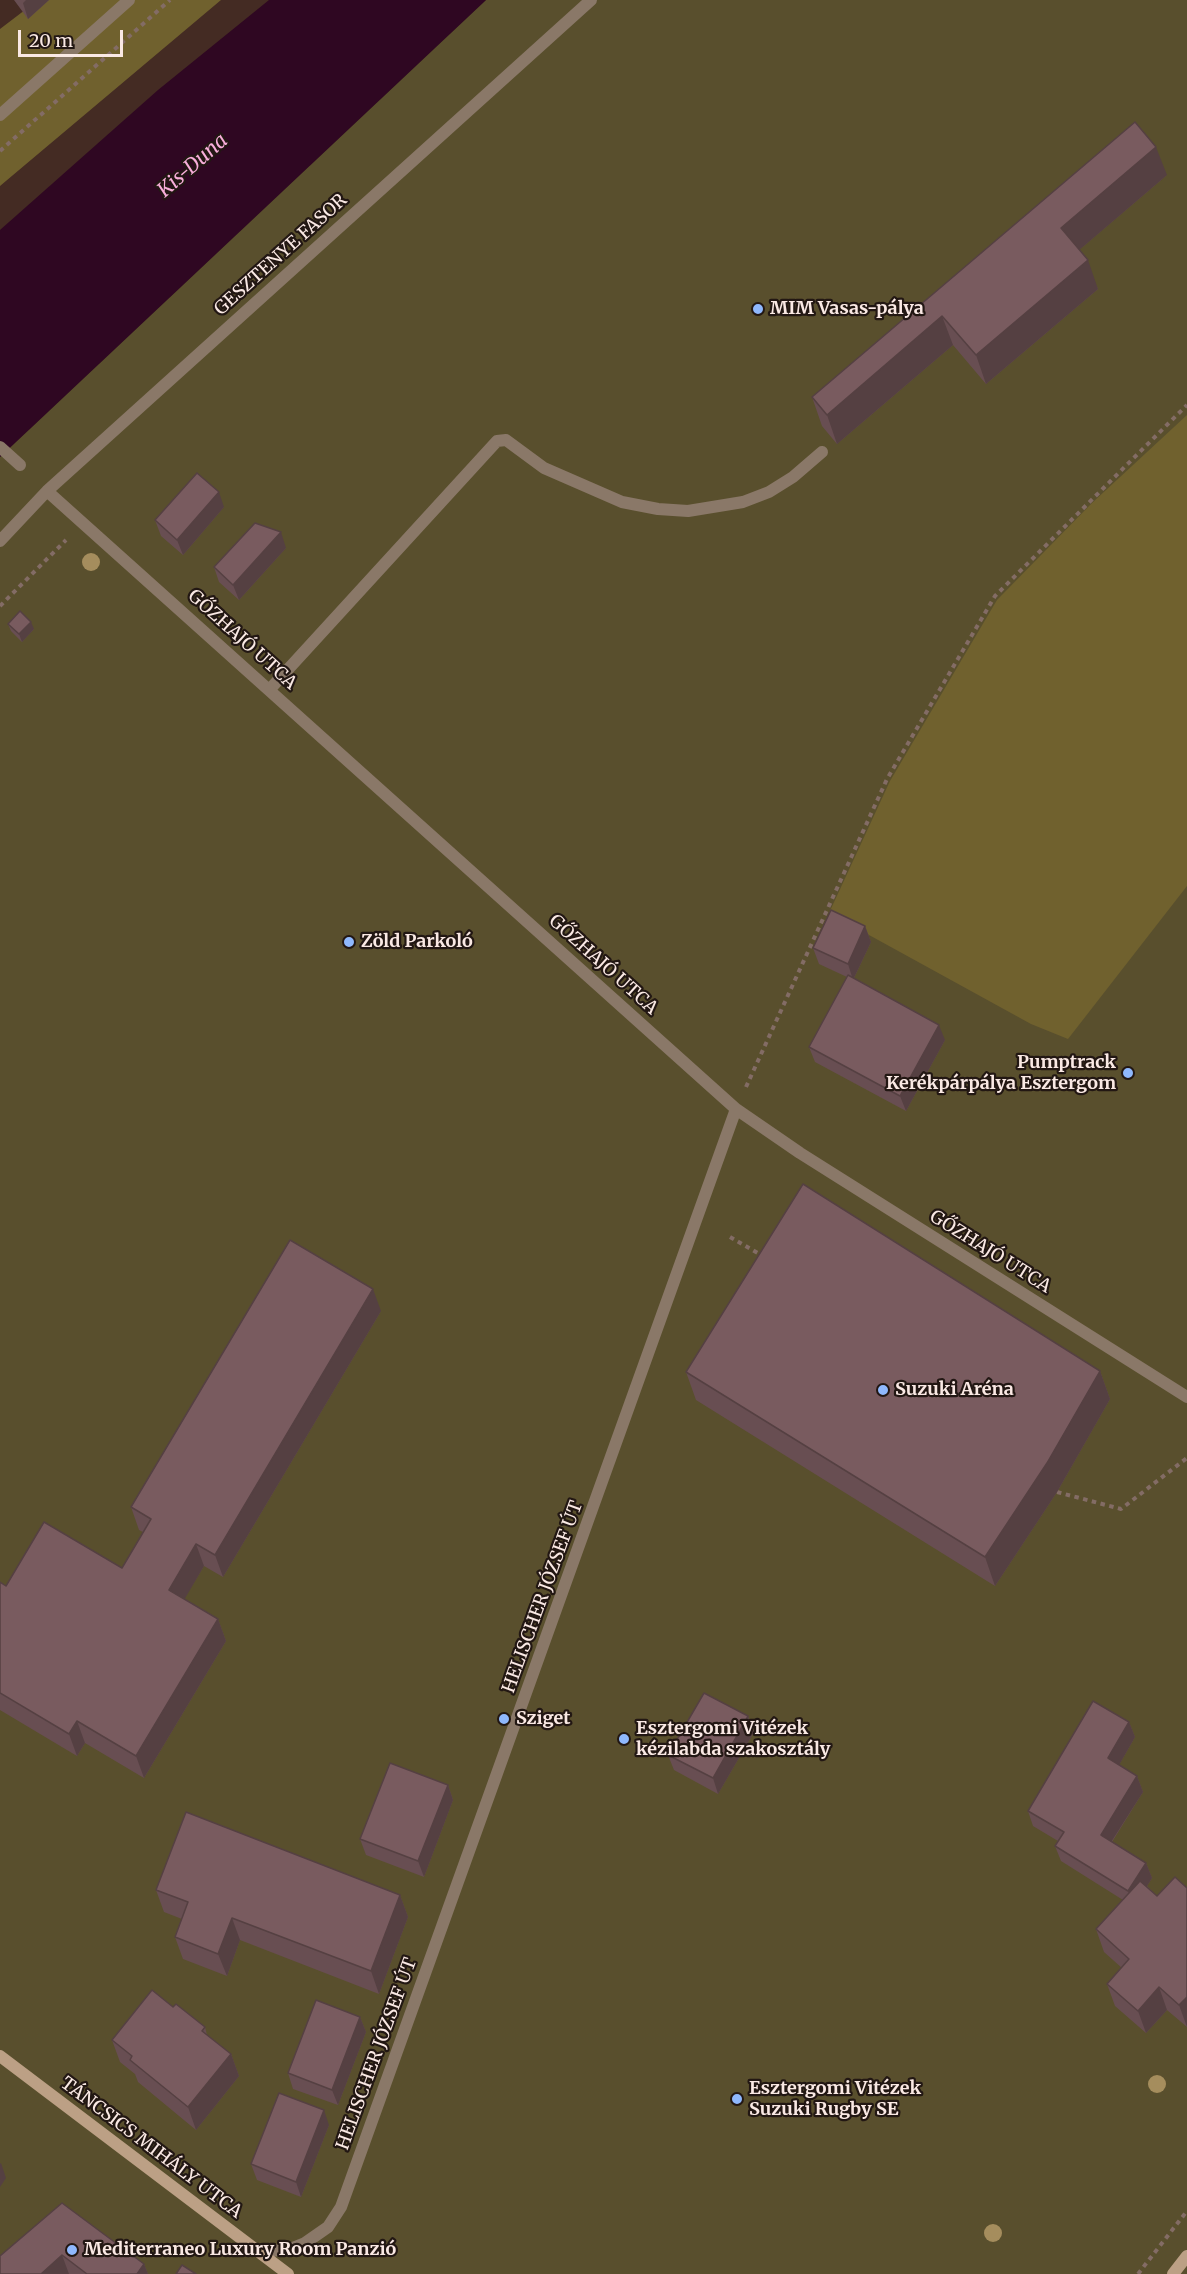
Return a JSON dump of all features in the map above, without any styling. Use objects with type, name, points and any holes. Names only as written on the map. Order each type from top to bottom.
[{"type":"street","points":[[0,115],[129,0]]},
{"type":"street","name":"GESZTENYE FASOR","points":[[0,541],[47,491],[591,0]]},
{"type":"street","points":[[270,689],[497,441],[506,440],[544,468],[582,487],[622,502],[658,510],[688,511],[743,502],[769,492],[793,477],[822,452]]},
{"type":"street","points":[[0,447],[20,465]]},
{"type":"street","name":"GŐZHAJÓ UTCA","points":[[47,491],[736,1109],[810,1159],[1187,1397]]},
{"type":"street","name":"HELISCHER JÓZSEF ÚT","points":[[260,2252],[290,2248],[305,2243],[328,2227],[341,2207],[736,1109]]},
{"type":"street","name":"TÁNCSICS MIHÁLY UTCA","points":[[0,2056],[284,2272]]},
{"type":"street","points":[[1173,2274],[1187,2256]]},
{"type":"path","points":[[0,151],[170,0]]},
{"type":"path","points":[[736,1109],[887,779],[995,596],[1187,405]]},
{"type":"path","points":[[0,606],[83,522]]},
{"type":"path","points":[[730,1237],[764,1257]]},
{"type":"path","points":[[1058,1492],[1121,1509],[1187,1458]]},
{"type":"path","points":[[1138,2274],[1187,2211]]},
{"type":"shaded area","points":[[38,0],[221,0],[0,186],[0,29]]},
{"type":"shaded area","points":[[486,0],[1187,0],[1187,2274],[0,2274],[0,457]]},
{"type":"shaded area","points":[[1187,415],[1187,886],[1068,1039],[1031,1024],[829,913],[890,781],[997,600],[1092,503]]},
{"type":"water","name":"Kis-Duna","points":[[269,0],[486,0],[0,457],[0,230],[158,90]]},
{"type":"building","points":[[1135,122],[1156,147],[1061,228],[1088,260],[976,355],[942,316],[827,415],[812,397]]},
{"type":"building","points":[[197,473],[219,492],[177,540],[155,520]]},
{"type":"building","points":[[255,523],[281,532],[233,585],[214,567]]},
{"type":"building","points":[[20,611],[31,622],[19,634],[8,624]]},
{"type":"building","points":[[831,910],[865,926],[848,964],[813,948]]},
{"type":"building","points":[[848,975],[939,1025],[900,1096],[809,1047]]},
{"type":"building","name":"Suzuki Aréna","points":[[803,1184],[1100,1371],[1047,1463],[985,1557],[686,1372]]},
{"type":"building","points":[[290,1240],[373,1289],[215,1555],[196,1544],[169,1590],[218,1619],[136,1756],[77,1721],[69,1734],[0,1693],[0,1582],[6,1586],[44,1522],[122,1568],[151,1519],[131,1507]]},
{"type":"building","points":[[704,1693],[748,1716],[713,1778],[668,1755]]},
{"type":"building","points":[[1093,1701],[1129,1722],[1108,1758],[1137,1776],[1101,1835],[1146,1863],[1128,1891],[1055,1846],[1064,1832],[1028,1811]]},
{"type":"building","points":[[390,1763],[448,1785],[418,1861],[360,1839]]},
{"type":"building","points":[[186,1812],[400,1895],[371,1971],[232,1918],[218,1954],[175,1937],[188,1902],[156,1890]]},
{"type":"building","points":[[1175,1877],[1187,1888],[1187,1997],[1179,2005],[1159,1987],[1138,2011],[1107,1984],[1129,1959],[1096,1929],[1140,1881],[1157,1896]]},
{"type":"building","points":[[152,1990],[173,2007],[176,2004],[205,2027],[202,2031],[231,2054],[188,2107],[130,2060],[132,2056],[112,2040]]},
{"type":"building","points":[[316,2000],[360,2017],[332,2090],[288,2073]]},
{"type":"building","points":[[279,2093],[324,2110],[296,2182],[251,2164]]},
{"type":"building","points":[[62,2203],[144,2264],[137,2274],[87,2274],[62,2255],[41,2274],[0,2274],[0,2256]]},
{"type":"building","points":[[182,2265],[196,2274],[176,2274]]},
{"type":"place","name":"MIM Vasas-pálya","points":[[758,309]]},
{"type":"place","name":"Zöld Parkoló","points":[[349,942]]},
{"type":"place","name":"Pumptrack Kerékpárpálya Esztergom","points":[[1128,1073]]},
{"type":"place","name":"Suzuki Aréna","points":[[883,1390]]},
{"type":"place","name":"Sziget","points":[[504,1719]]},
{"type":"place","name":"Esztergomi Vitézek kézilabda szakosztály","points":[[624,1739]]},
{"type":"place","name":"Esztergomi Vitézek Suzuki Rugby SE","points":[[737,2099]]},
{"type":"place","name":"Mediterraneo Luxury Room Panzió","points":[[72,2250]]}]
